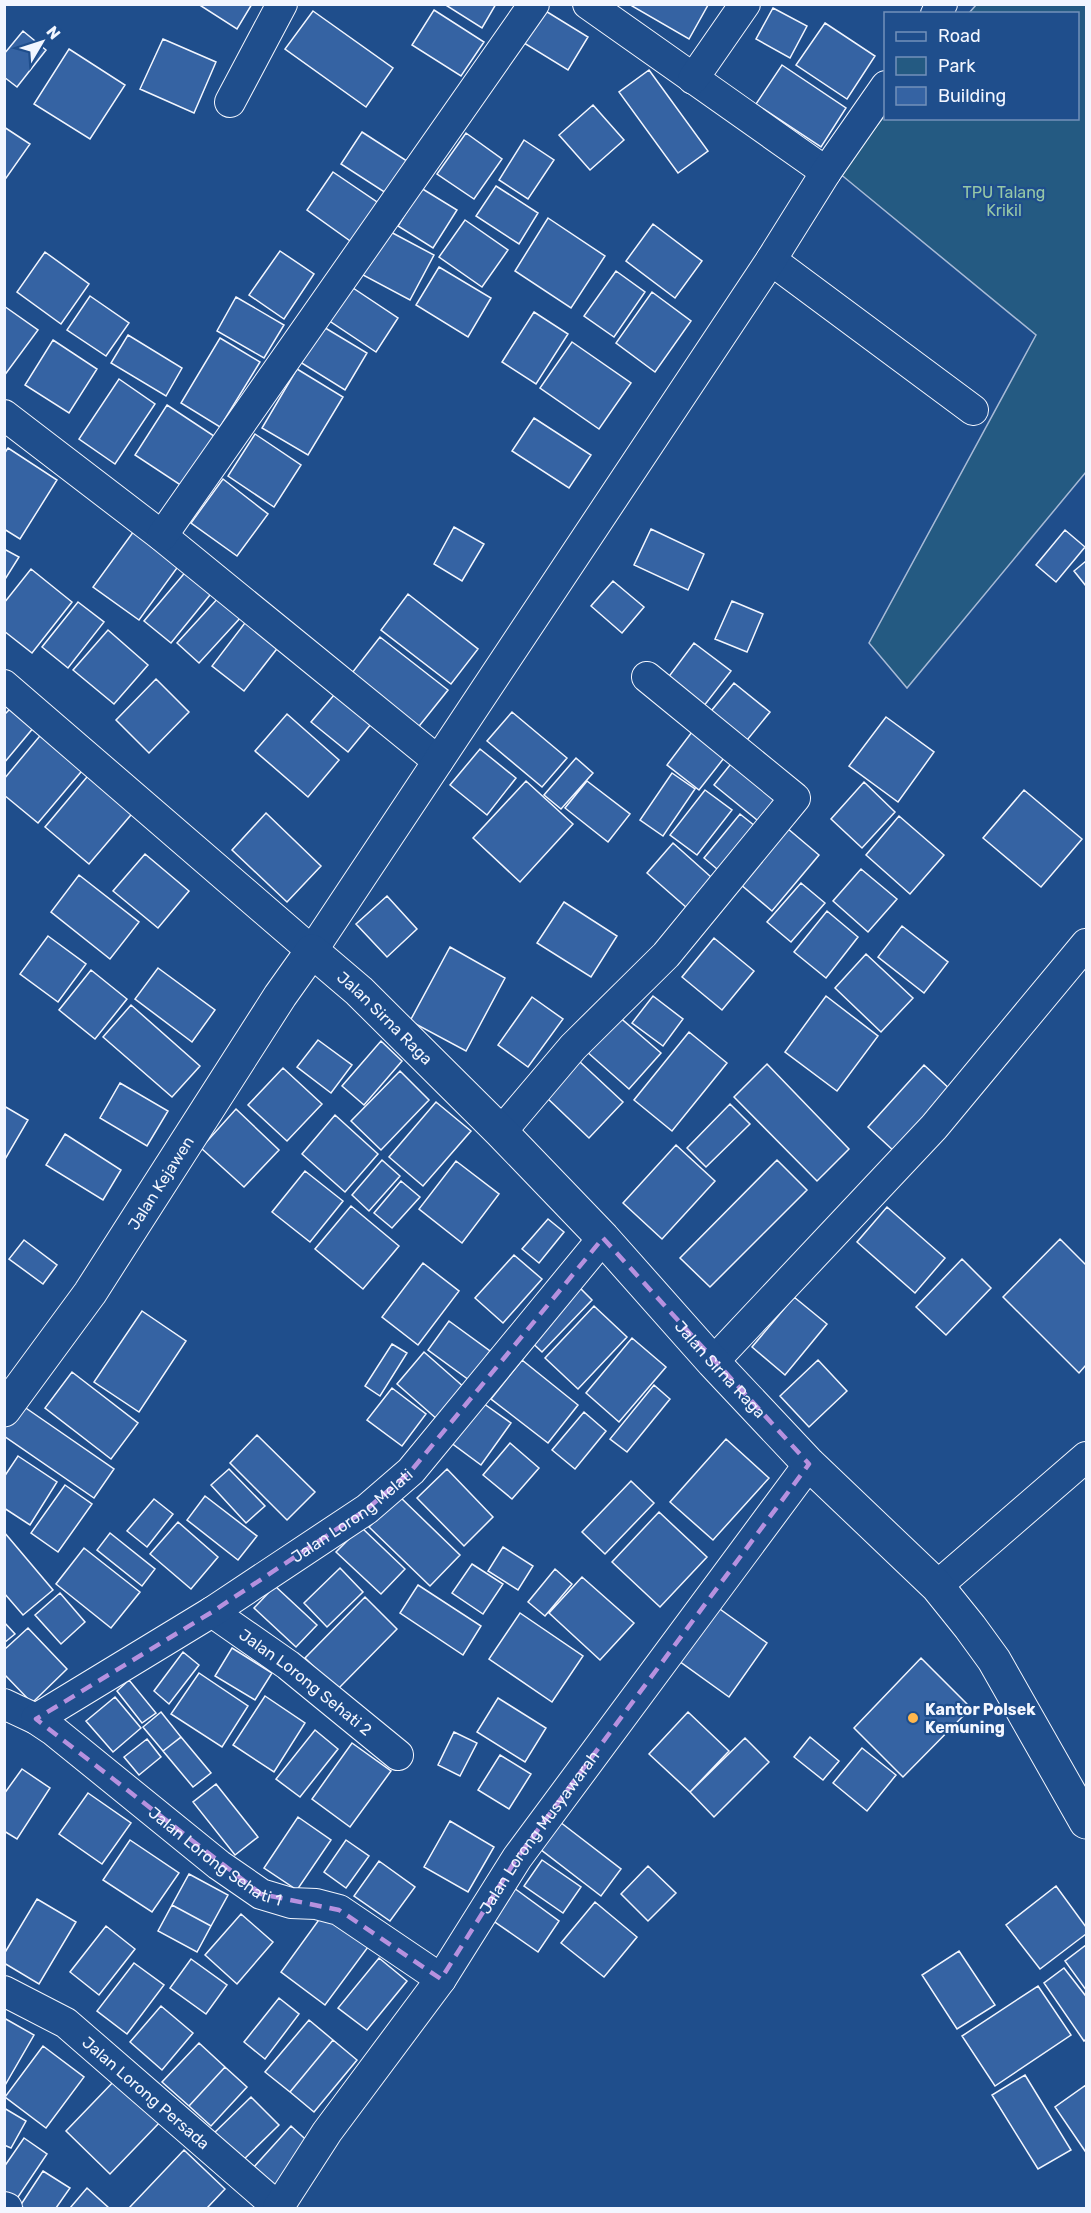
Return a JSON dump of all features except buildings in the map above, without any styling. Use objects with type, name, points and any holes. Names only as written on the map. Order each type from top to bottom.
[{"type":"street","points":[[230,102],[282,4]]},
{"type":"street","points":[[162,536],[534,4]]},
{"type":"street","points":[[588,4],[826,172]]},
{"type":"street","points":[[693,79],[745,4]]},
{"type":"street","points":[[4,685],[312,951],[884,87]]},
{"type":"street","points":[[771,260],[973,410]]},
{"type":"street","points":[[4,415],[162,536],[438,761]]},
{"type":"street","points":[[501,1132],[573,1047],[666,955],[795,798],[646,677]]},
{"type":"street","points":[[713,1362],[934,1127],[1086,944]]},
{"type":"street","name":"Jalan Sirna Raga","points":[[312,951],[359,991],[501,1132],[603,1238],[713,1362],[809,1464],[937,1587],[994,1660],[1086,1822]]},
{"type":"street","name":"Jalan Kejawen","points":[[4,1410],[90,1293],[280,996],[312,951]]},
{"type":"street","name":"Jalan Lorong Melati","points":[[36,1719],[212,1612],[367,1509],[411,1471],[603,1238]]},
{"type":"street","points":[[937,1587],[1086,1457]]},
{"type":"street","name":"Jalan Lorong Musyawarah","points":[[279,2208],[327,2132],[441,1979],[517,1858],[809,1464]]},
{"type":"street","name":"Jalan Lorong Sehati 2","points":[[212,1612],[288,1665],[398,1755]]},
{"type":"street","name":"Jalan Lorong Sehati 1","points":[[4,1704],[36,1719],[219,1865],[261,1894],[291,1903],[339,1910],[441,1979]]},
{"type":"street","name":"Jalan Lorong Persada","points":[[4,1991],[66,2023],[279,2208]]},
{"type":"highlighted area","points":[[603,1238],[809,1464],[517,1858],[441,1979],[339,1910],[261,1894],[36,1719],[212,1612],[367,1509],[411,1471]]},
{"type":"green space","name":"TPU Talang Krikil","points":[[976,5],[1086,5],[1086,472],[907,688],[869,643],[1036,335],[839,173],[884,116],[884,120],[1079,120],[1079,12],[970,12]]},
{"type":"place","name":"Kantor Polsek Kemuning","points":[[913,1718]]}]
